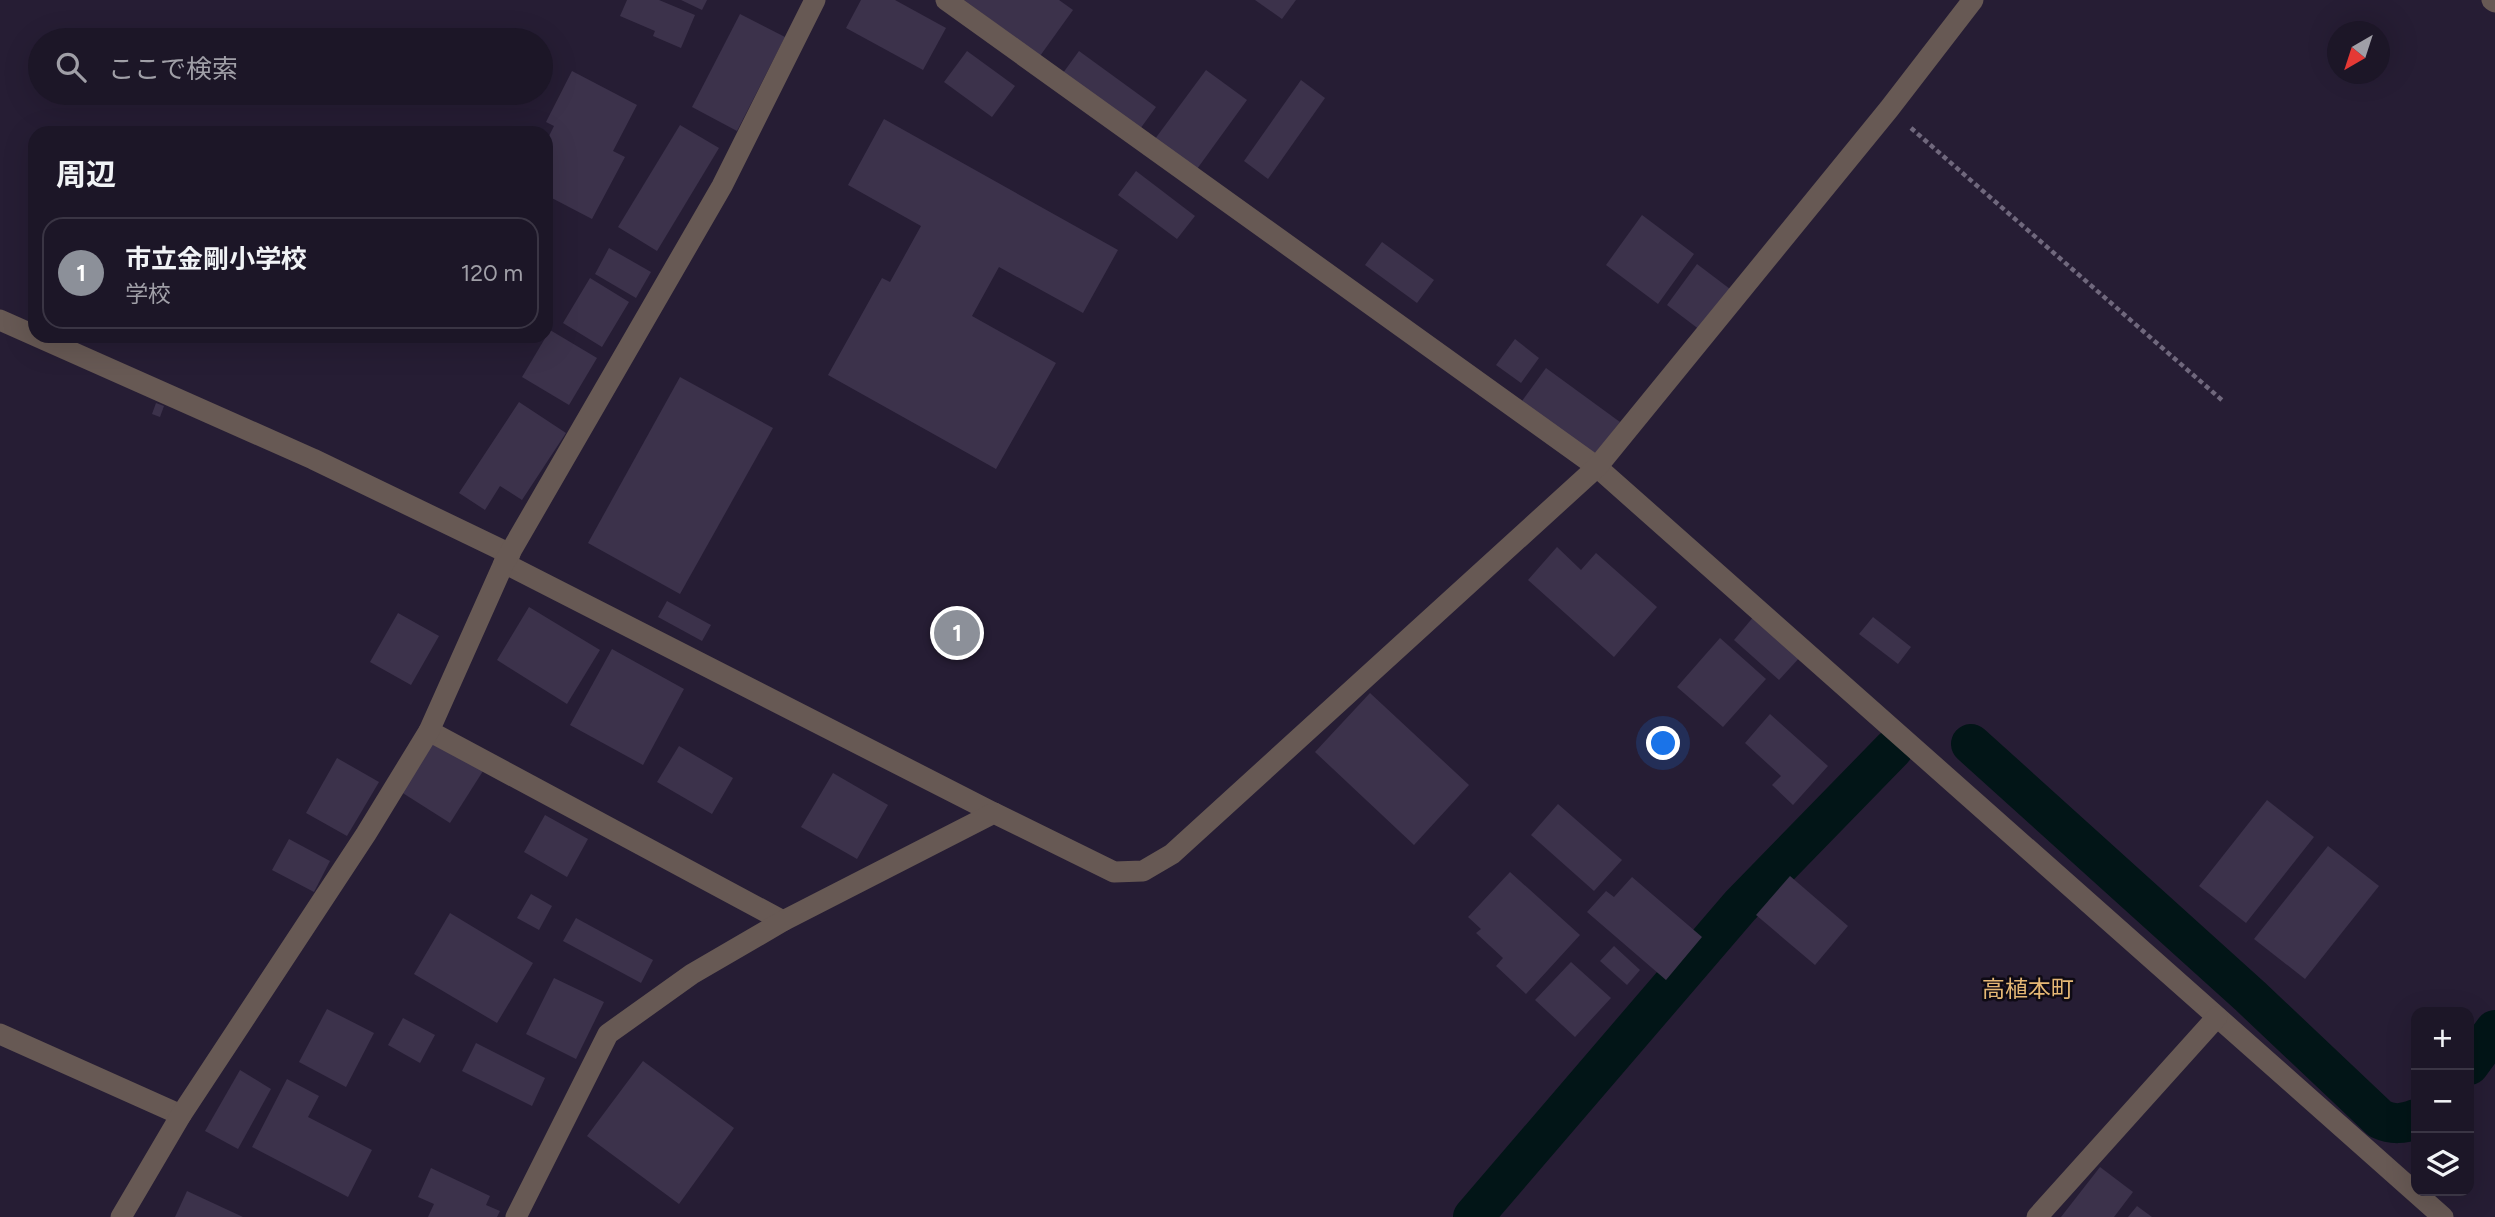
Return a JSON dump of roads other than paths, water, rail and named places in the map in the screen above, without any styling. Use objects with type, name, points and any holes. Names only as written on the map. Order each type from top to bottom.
[{"type":"street","points":[[121,1217],[181,1115],[366,834],[429,731],[507,558],[722,186],[815,0]]},
{"type":"street","points":[[946,0],[1597,467],[2443,1217]]},
{"type":"street","points":[[52,343],[313,459],[993,813],[1114,872],[1143,871],[1172,854],[1597,467],[1889,109],[1973,0]]},
{"type":"street","points":[[0,320],[28,332]]},
{"type":"street","points":[[429,731],[783,921]]},
{"type":"street","points":[[516,1217],[608,1034],[692,974],[783,921],[993,813]]},
{"type":"street","points":[[2038,1217],[2217,1017]]},
{"type":"street","points":[[0,1034],[181,1115]]},
{"type":"waterway","points":[[1971,744],[2250,996],[2380,1119],[2398,1123],[2411,1121]]},
{"type":"waterway","points":[[1473,1217],[1740,906],[1893,749]]},
{"type":"waterway","points":[[2474,1058],[2495,1030]]},
{"type":"place","name":"市立金剛小学校","points":[[957,633]]},
{"type":"district","name":"高植本町","points":[[2028,989]]}]
